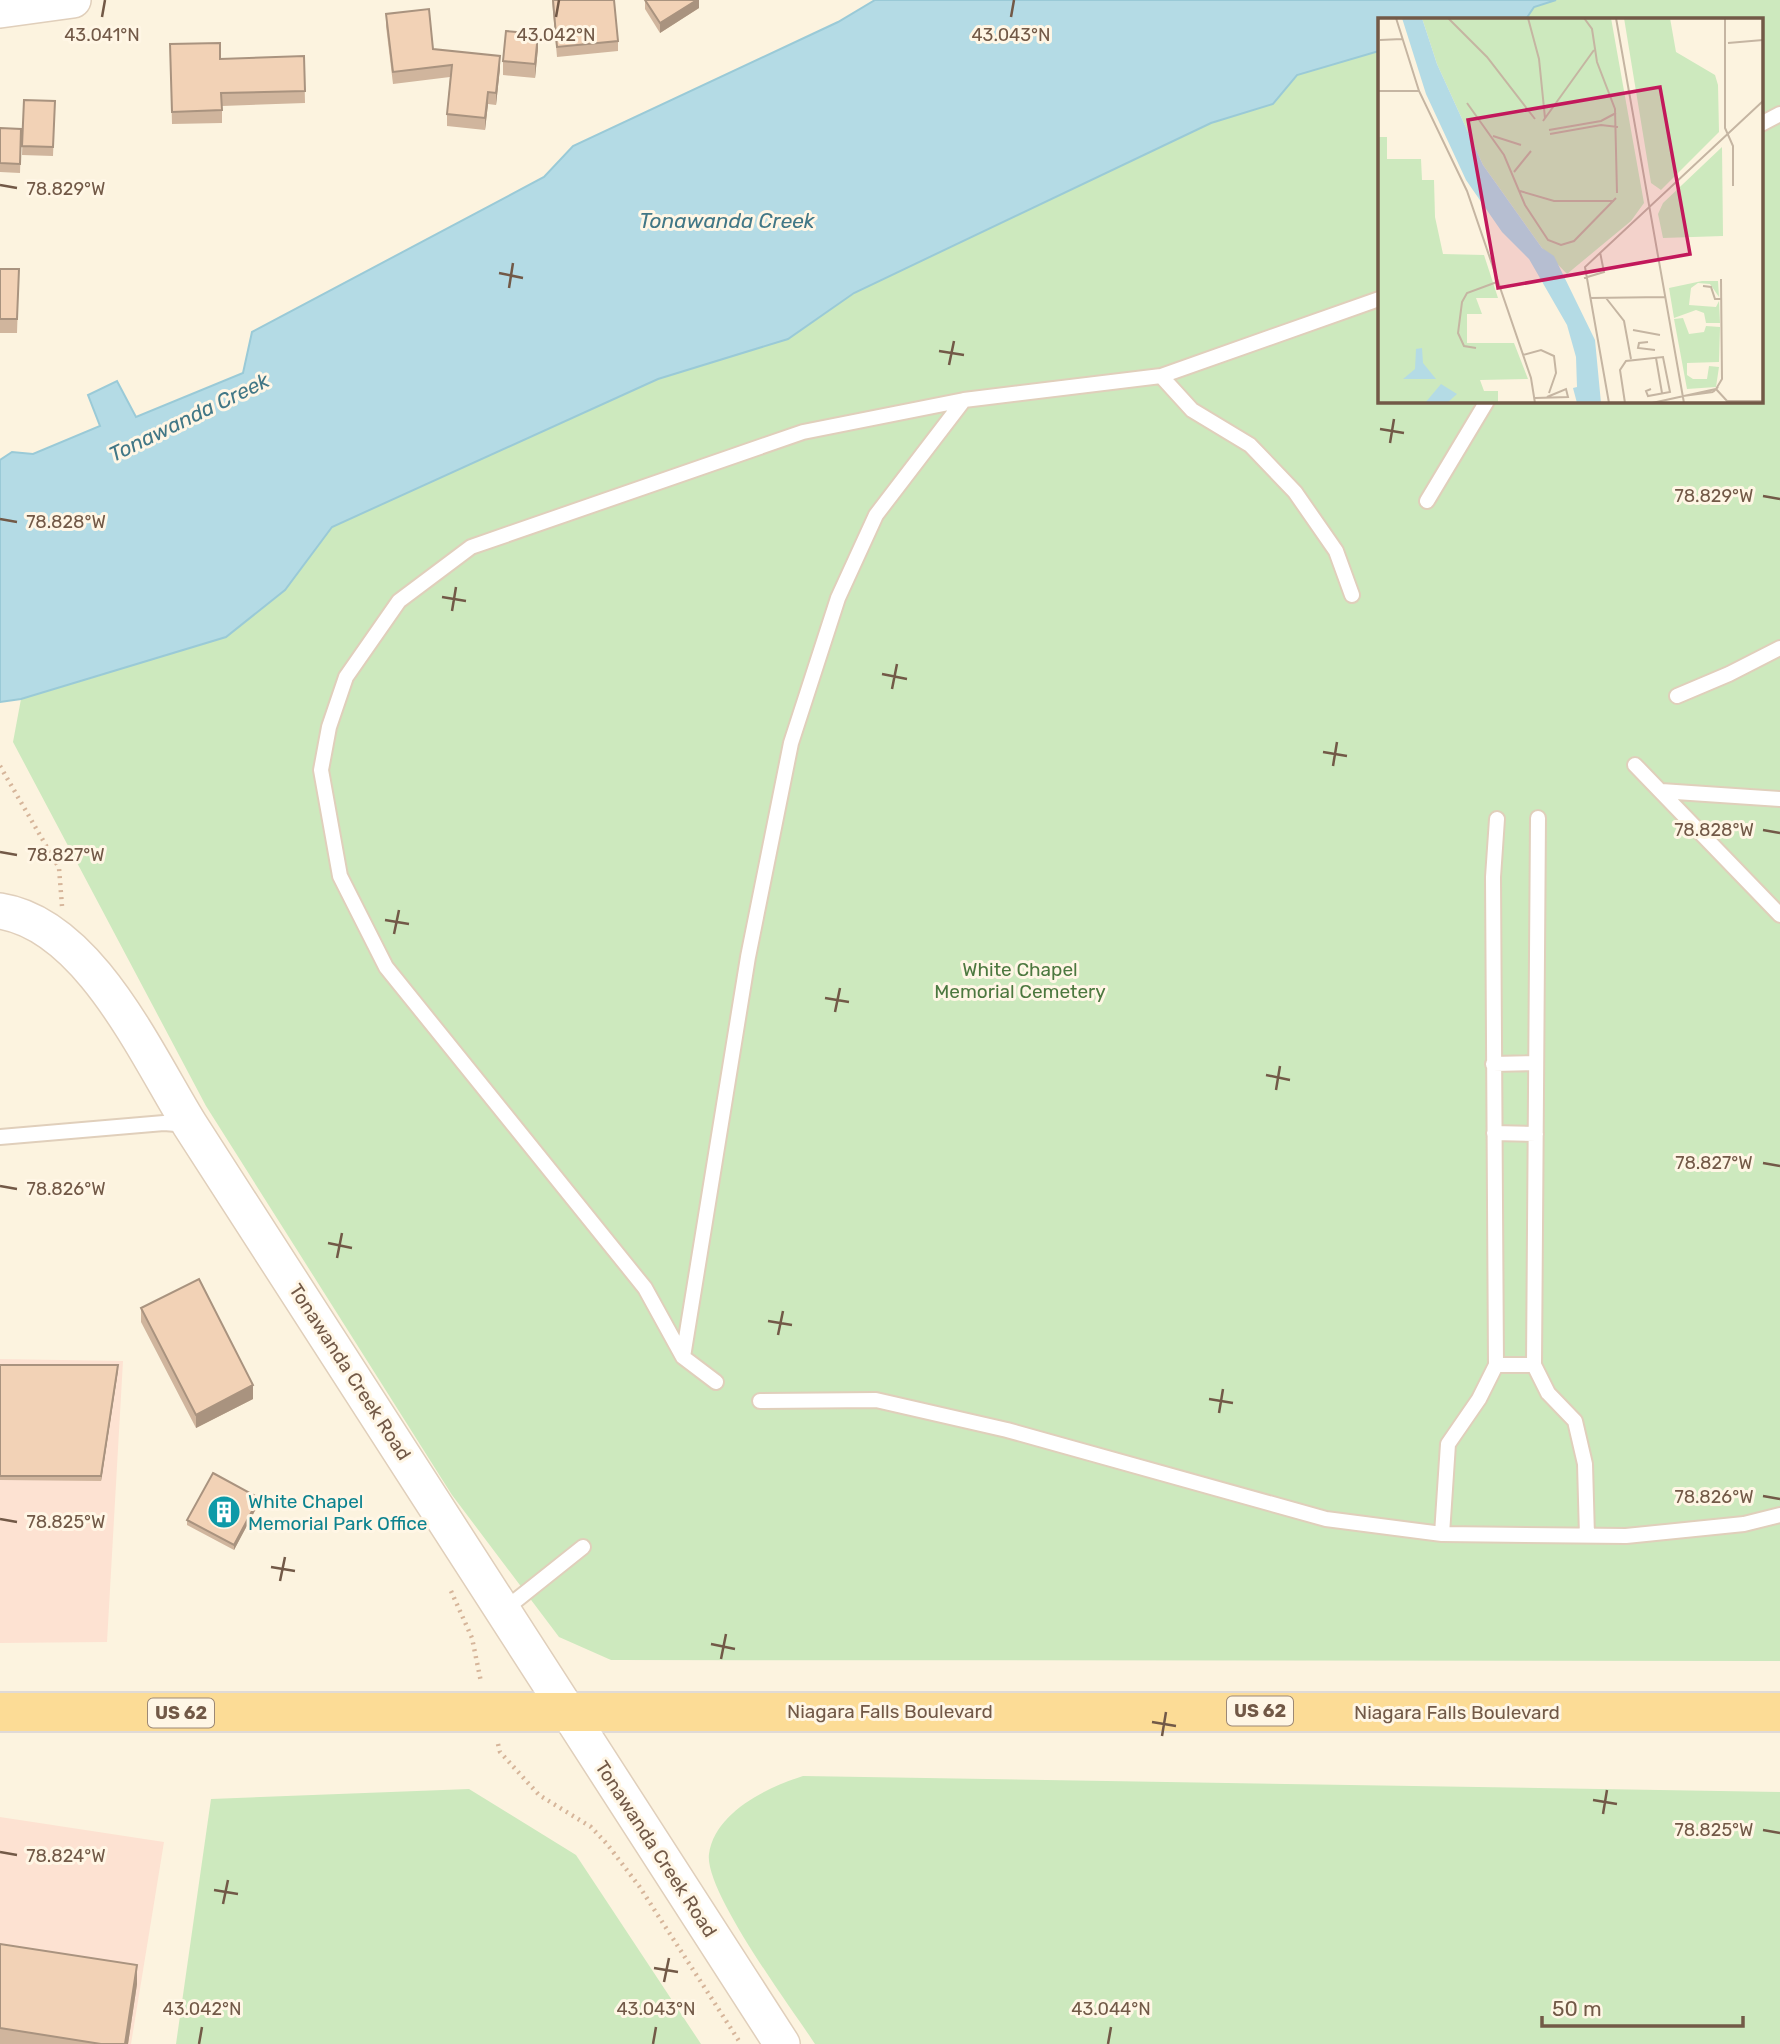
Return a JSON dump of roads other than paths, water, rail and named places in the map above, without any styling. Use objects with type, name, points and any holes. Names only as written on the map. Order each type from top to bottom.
[{"type":"main road","name":"Niagara Falls Boulevard","points":[[0,1712],[1780,1712]]},
{"type":"street","points":[[0,10],[68,0]]},
{"type":"street","name":"Tonawanda Creek Road","points":[[0,911],[40,924],[77,952],[92,969],[782,2044]]},
{"type":"lane","points":[[1762,123],[1780,114]]},
{"type":"lane","points":[[716,1382],[683,1357],[645,1288],[386,967],[340,876],[321,769],[329,727],[346,677],[399,601],[471,547],[803,432],[964,400],[1161,376],[1378,299]]},
{"type":"lane","points":[[1161,376],[1192,410],[1250,445],[1295,492],[1336,551],[1352,595]]},
{"type":"lane","points":[[683,1357],[748,957],[791,743],[838,598],[876,515],[964,400]]},
{"type":"lane","points":[[1427,501],[1487,402]]},
{"type":"lane","points":[[1677,696],[1780,648]]},
{"type":"lane","points":[[1635,765],[1780,915]]},
{"type":"lane","points":[[1661,791],[1780,799]]},
{"type":"lane","points":[[1538,818],[1534,1366],[1548,1394],[1575,1421],[1585,1464],[1587,1536]]},
{"type":"lane","points":[[1442,1535],[1448,1444],[1479,1399],[1496,1365],[1493,877],[1496,819]]},
{"type":"lane","points":[[1493,1064],[1536,1063]]},
{"type":"lane","points":[[0,1137],[164,1124],[190,1125]]},
{"type":"lane","points":[[1494,1133],[1536,1134]]},
{"type":"lane","points":[[1496,1365],[1534,1366]]},
{"type":"lane","points":[[760,1401],[876,1400],[1006,1430],[1326,1519],[1442,1535],[1626,1536],[1744,1524],[1780,1515]]},
{"type":"lane","points":[[503,1611],[583,1547]]},
{"type":"water","name":"Tonawanda Creek","points":[[875,0],[1556,0],[1534,7],[1527,18],[1378,18],[1378,51],[1297,75],[1273,104],[1211,123],[854,293],[788,339],[658,379],[332,527],[285,590],[226,637],[21,699],[0,702],[0,460],[12,452],[33,454],[100,426],[88,395],[117,381],[136,417],[243,373],[252,332],[544,177],[573,146],[838,22]]},
{"type":"place","name":"White Chapel Memorial Park Office","points":[[224,1512]]},
{"type":"park label","name":"White Chapel Memorial Cemetery","points":[[1020,980]]}]
